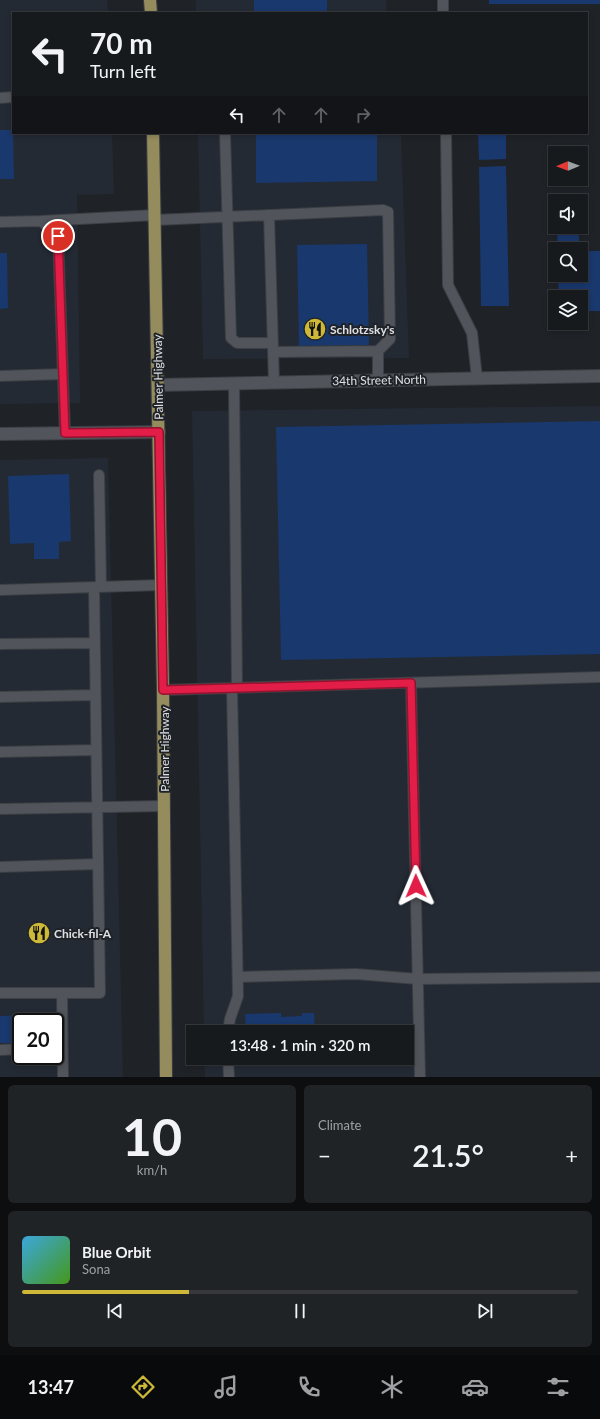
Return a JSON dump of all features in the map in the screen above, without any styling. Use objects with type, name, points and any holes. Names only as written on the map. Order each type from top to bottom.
[{"type":"main road","points":[[150,0],[151,12]]},
{"type":"main road","name":"Palmer Highway","points":[[153,134],[163,690],[166,1077]]},
{"type":"street","name":"34th Street North","points":[[158,384],[600,376]]},
{"type":"street","points":[[0,434],[159,432]]},
{"type":"lane","points":[[443,0],[443,12]]},
{"type":"lane","points":[[0,98],[12,97]]},
{"type":"lane","points":[[226,134],[231,338],[237,344],[273,347],[378,351]]},
{"type":"lane","points":[[446,134],[448,284],[472,333],[477,378]]},
{"type":"lane","points":[[0,222],[269,215],[383,210],[388,212],[390,339],[378,351],[378,380]]},
{"type":"lane","points":[[269,215],[274,382]]},
{"type":"lane","points":[[41,221],[58,236],[65,433]]},
{"type":"lane","points":[[0,376],[63,374]]},
{"type":"lane","points":[[229,1025],[238,996],[234,383]]},
{"type":"lane","points":[[0,993],[100,994],[95,695],[99,474]]},
{"type":"lane","points":[[0,590],[161,585]]},
{"type":"lane","points":[[0,644],[95,643]]},
{"type":"lane","points":[[163,690],[600,677]]},
{"type":"lane","points":[[411,683],[420,1077]]},
{"type":"lane","points":[[0,697],[95,695]]},
{"type":"lane","points":[[0,752],[96,750]]},
{"type":"lane","points":[[0,809],[164,806]]},
{"type":"lane","points":[[0,866],[98,864]]},
{"type":"lane","points":[[238,977],[356,974],[418,979],[600,977]]},
{"type":"lane","points":[[61,1013],[62,993]]},
{"type":"lane","points":[[0,1050],[12,1049]]},
{"type":"lane","points":[[61,1065],[63,1077]]},
{"type":"lane","points":[[228,1065],[229,1077]]},
{"type":"shaded area","points":[[0,0],[107,0],[108,12],[12,12],[12,134],[112,134],[114,194],[77,195],[80,403],[0,404]]},
{"type":"shaded area","points":[[196,0],[386,0],[386,12],[196,12]]},
{"type":"shaded area","points":[[198,134],[401,134],[409,358],[203,359]]},
{"type":"shaded area","points":[[600,406],[600,1077],[205,1077],[204,1065],[414,1065],[414,1025],[204,1025],[192,411]]},
{"type":"shaded area","points":[[108,458],[123,1077],[0,1077],[0,460]]},
{"type":"building","points":[[254,0],[327,0],[327,12],[254,12]]},
{"type":"building","points":[[489,0],[600,0],[600,4],[489,4]]},
{"type":"building","points":[[0,130],[12,130],[14,179],[0,179]]},
{"type":"building","points":[[256,134],[377,134],[377,181],[256,183]]},
{"type":"building","points":[[478,134],[506,134],[506,159],[479,160]]},
{"type":"building","points":[[506,166],[509,306],[481,306],[479,167]]},
{"type":"building","points":[[557,234],[579,234],[579,242],[558,242]]},
{"type":"building","points":[[367,244],[369,345],[299,346],[297,245]]},
{"type":"building","points":[[588,251],[600,251],[600,311],[588,311],[588,290],[559,290],[558,282],[588,282]]},
{"type":"building","points":[[0,253],[7,253],[8,308],[0,309]]},
{"type":"building","points":[[600,421],[600,654],[281,660],[276,427]]},
{"type":"building","points":[[69,474],[71,541],[59,542],[59,559],[34,559],[34,543],[10,544],[8,476]]},
{"type":"building","points":[[281,1013],[281,1017],[302,1016],[302,1013],[314,1013],[315,1025],[246,1025],[245,1014]]},
{"type":"building","points":[[0,1016],[12,1016],[12,1043],[0,1043]]},
{"type":"place","name":"Schlotzsky's","points":[[315,329]]},
{"type":"place","name":"Chick-fil-A","points":[[39,933]]},
{"type":"route","points":[[58,236],[65,433],[159,432],[163,690],[411,683],[416,886]]}]
